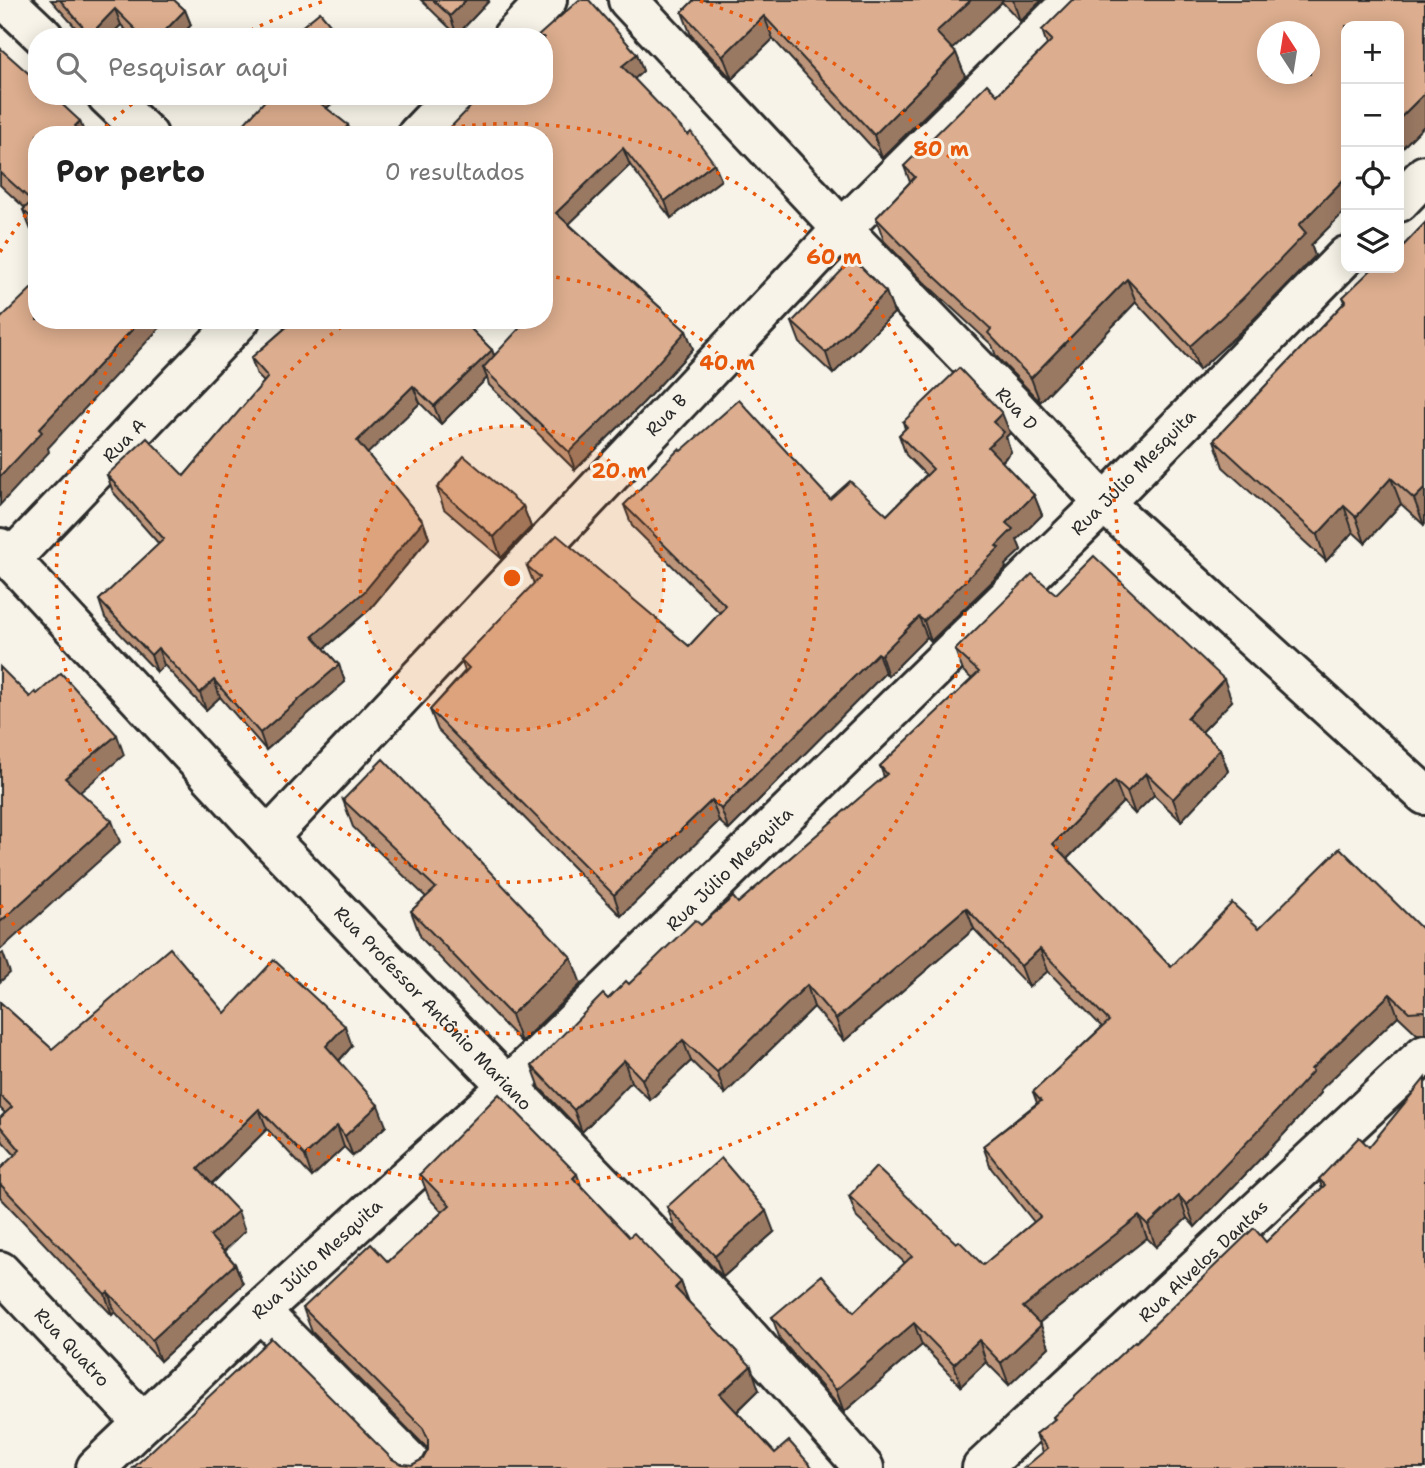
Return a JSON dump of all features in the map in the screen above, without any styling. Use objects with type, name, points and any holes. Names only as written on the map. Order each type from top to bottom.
[{"type":"street","points":[[5,0],[35,28]]},
{"type":"street","points":[[521,28],[547,0]]},
{"type":"street","name":"Rua D","points":[[628,0],[1104,503],[1425,795]]},
{"type":"street","name":"Rua B","points":[[268,838],[842,229],[1073,0]]},
{"type":"street","points":[[116,105],[139,126]]},
{"type":"street","points":[[426,126],[446,105]]},
{"type":"street","points":[[1404,197],[1425,175]]},
{"type":"street","name":"Rua Júlio Mesquita","points":[[96,1468],[260,1311],[509,1085],[1104,503],[1341,261]]},
{"type":"street","name":"Rua A","points":[[6,554],[231,329]]},
{"type":"street","name":"Rua Professor Antônio Mariano","points":[[6,554],[268,838],[729,1315],[864,1468]]},
{"type":"street","name":"Rua Alvelos Dantas","points":[[982,1468],[1425,1054]]},
{"type":"street","name":"Rua Quatro","points":[[0,1271],[143,1423]]},
{"type":"street","points":[[260,1311],[416,1468]]},
{"type":"building","points":[[60,0],[174,0],[185,10],[168,28],[134,28],[115,9],[97,28],[84,28]]},
{"type":"building","points":[[433,0],[466,0],[450,16]]},
{"type":"building","points":[[579,0],[589,0],[637,54],[622,66],[688,135],[691,132],[714,163],[665,201],[623,148],[556,213],[686,331],[637,386],[569,452],[483,368],[519,329],[553,329],[553,126],[452,126],[472,105],[553,105],[553,28],[547,28]]},
{"type":"building","points":[[694,0],[971,0],[936,32],[956,53],[874,135],[764,16],[723,56],[682,12]]},
{"type":"building","points":[[1072,0],[1425,0],[1425,93],[1404,114],[1404,21],[1341,21],[1341,182],[1299,225],[1306,233],[1242,299],[1190,346],[1127,279],[1031,378],[988,333],[991,329],[876,218],[915,177],[904,166],[987,84],[997,95],[1052,40],[1042,30]]},
{"type":"building","points":[[320,12],[333,28],[300,28]]},
{"type":"building","points":[[0,48],[28,73],[28,105],[63,105],[80,121],[75,126],[28,126],[28,197],[0,172]]},
{"type":"building","points":[[261,105],[323,105],[348,125],[347,126],[242,126]]},
{"type":"building","points":[[1425,223],[1425,488],[1414,499],[1391,478],[1356,517],[1344,506],[1317,535],[1214,440],[1346,301],[1343,297],[1368,273],[1404,273],[1404,245]]},
{"type":"building","points":[[853,259],[886,292],[826,353],[792,322]]},
{"type":"building","points":[[28,292],[28,329],[133,329],[39,429],[42,432],[0,477],[0,319]]},
{"type":"building","points":[[285,329],[471,329],[492,350],[434,406],[413,386],[357,441],[423,521],[364,592],[313,636],[339,665],[260,733],[214,680],[200,693],[158,648],[151,655],[99,600],[164,539],[107,475],[147,438],[184,476],[268,377],[251,358]]},
{"type":"building","points":[[959,368],[1002,413],[993,422],[1004,432],[988,447],[1034,495],[1006,523],[1013,529],[996,546],[999,548],[924,621],[919,617],[881,655],[878,653],[721,809],[712,800],[614,895],[430,710],[469,668],[461,660],[540,577],[527,566],[557,535],[689,646],[726,606],[624,505],[679,449],[681,451],[739,400],[830,499],[850,481],[887,515],[933,469],[899,435],[907,427],[903,422]]},
{"type":"building","points":[[464,456],[523,506],[494,537],[437,488]]},
{"type":"building","points":[[1094,556],[1224,679],[1187,718],[1220,749],[1173,799],[1146,773],[1127,792],[1115,781],[1053,844],[1171,967],[1232,903],[1259,928],[1340,848],[1425,932],[1425,1012],[1409,1012],[1390,994],[1311,1069],[1313,1071],[1276,1112],[1187,1205],[1179,1196],[1148,1225],[1139,1216],[1023,1307],[1041,1325],[1001,1363],[979,1340],[954,1364],[914,1323],[836,1390],[772,1317],[822,1275],[854,1312],[912,1256],[849,1196],[876,1167],[983,1265],[1040,1217],[983,1146],[1041,1101],[1033,1092],[1109,1021],[1040,949],[1021,966],[966,908],[836,1019],[807,985],[717,1072],[683,1040],[642,1079],[624,1060],[574,1110],[532,1066],[603,994],[608,999],[626,981],[629,984],[695,920],[701,925],[733,897],[738,903],[887,774],[880,766],[979,672],[955,650],[1032,574],[1056,594]]},
{"type":"building","points":[[0,667],[30,697],[61,673],[117,735],[65,778],[112,821],[0,922]]},
{"type":"building","points":[[383,759],[571,957],[511,1015],[411,911],[436,888],[343,800]]},
{"type":"building","points":[[170,948],[225,1013],[274,960],[345,1026],[326,1046],[378,1105],[345,1136],[337,1126],[305,1156],[259,1109],[198,1169],[238,1211],[210,1236],[235,1264],[152,1340],[0,1184],[0,1169],[20,1150],[0,1126],[0,1118],[12,1107],[0,1095],[0,1002],[52,1049]]},
{"type":"building","points":[[1425,1078],[1425,1468],[1024,1468],[1048,1448],[1036,1434],[1055,1419],[1053,1417],[1136,1342],[1254,1228],[1266,1242],[1325,1185],[1319,1179],[1359,1137],[1369,1147]]},
{"type":"building","points":[[499,1094],[577,1174],[573,1178],[629,1237],[634,1233],[681,1282],[675,1288],[751,1366],[720,1394],[775,1453],[789,1441],[813,1468],[133,1468],[271,1338],[392,1459],[401,1464],[412,1465],[423,1459],[428,1450],[428,1439],[423,1428],[303,1308],[371,1244],[388,1262],[450,1205],[420,1174]]},
{"type":"building","points":[[721,1158],[766,1211],[715,1256],[667,1207]]}]
